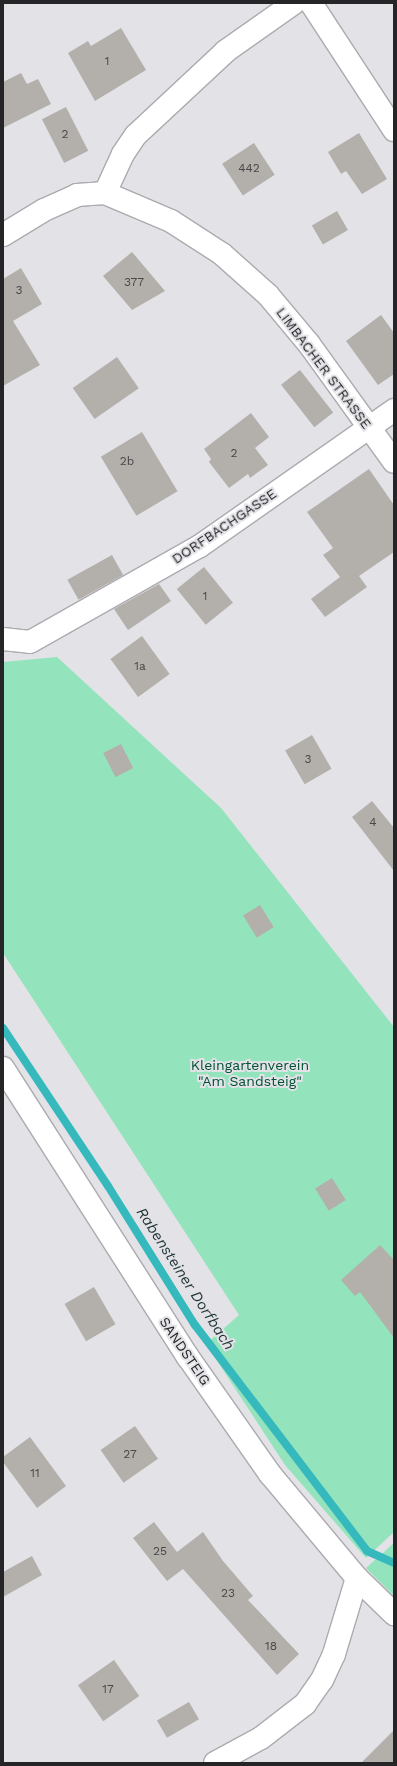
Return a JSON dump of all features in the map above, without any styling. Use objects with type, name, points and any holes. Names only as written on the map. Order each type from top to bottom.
[{"type":"street","points":[[3,235],[44,210],[77,195],[105,193],[123,154],[136,135],[226,51],[294,3]]},
{"type":"street","points":[[311,3],[394,130]]},
{"type":"street","name":"LIMBACHER STRASSE","points":[[105,193],[171,221],[222,254],[268,295],[309,344],[394,462]]},
{"type":"street","name":"DORFBACHGASSE","points":[[3,639],[30,642],[200,546],[394,410]]},
{"type":"street","name":"SANDSTEIG","points":[[3,1068],[188,1358],[270,1474],[357,1578],[394,1614]]},
{"type":"street","points":[[214,1763],[261,1738],[305,1704],[322,1680],[334,1654],[357,1578]]},
{"type":"green space","name":"Kleingartenverein \"Am Sandsteig\"","points":[[57,657],[221,808],[394,1027],[394,1532],[366,1558],[285,1465],[206,1344],[239,1315],[3,953],[3,662]]},
{"type":"green space","points":[[394,1543],[394,1596],[366,1568]]},
{"type":"building","points":[[121,28],[146,70],[95,101],[68,53],[88,41],[91,46]]},
{"type":"building","points":[[21,73],[27,84],[38,79],[51,104],[3,128],[3,82]]},
{"type":"building","points":[[66,107],[88,151],[64,163],[42,119]]},
{"type":"building","points":[[359,133],[387,179],[362,194],[346,171],[341,174],[328,152]]},
{"type":"building","points":[[254,143],[275,175],[243,196],[222,164]]},
{"type":"building","points":[[337,211],[348,230],[323,245],[312,225]]},
{"type":"building","points":[[132,252],[165,291],[132,310],[103,276]]},
{"type":"building","points":[[21,268],[42,304],[13,321],[40,365],[3,386],[3,279]]},
{"type":"building","points":[[381,315],[394,333],[394,374],[378,385],[346,341]]},
{"type":"building","points":[[117,357],[139,388],[95,419],[73,388]]},
{"type":"building","points":[[300,370],[333,413],[314,427],[281,385]]},
{"type":"building","points":[[251,413],[269,437],[255,448],[268,465],[250,478],[248,474],[229,488],[209,462],[211,459],[204,449]]},
{"type":"building","points":[[142,432],[178,491],[136,516],[101,457]]},
{"type":"building","points":[[369,469],[394,505],[394,552],[359,576],[367,587],[325,617],[311,599],[340,577],[323,555],[333,548],[307,512]]},
{"type":"building","points":[[112,555],[123,575],[79,600],[67,580]]},
{"type":"building","points":[[204,567],[233,603],[206,625],[177,589]]},
{"type":"building","points":[[159,584],[171,601],[128,630],[114,609]]},
{"type":"building","points":[[142,636],[170,674],[138,697],[110,659]]},
{"type":"building","points":[[312,735],[332,769],[305,784],[285,750]]},
{"type":"building","points":[[121,744],[133,768],[115,777],[103,753]]},
{"type":"building","points":[[372,801],[394,828],[394,871],[352,817]]},
{"type":"building","points":[[260,905],[274,927],[257,938],[243,916]]},
{"type":"building","points":[[332,1178],[346,1200],[329,1211],[315,1189]]},
{"type":"building","points":[[380,1245],[394,1260],[394,1338],[360,1292],[355,1296],[341,1280]]},
{"type":"building","points":[[94,1287],[116,1324],[86,1341],[65,1304]]},
{"type":"building","points":[[135,1426],[158,1459],[124,1483],[101,1450]]},
{"type":"building","points":[[30,1437],[66,1486],[37,1508],[3,1462],[3,1457]]},
{"type":"building","points":[[154,1522],[177,1552],[203,1532],[223,1561],[253,1596],[248,1600],[299,1654],[277,1675],[183,1569],[167,1581],[133,1538]]},
{"type":"building","points":[[32,1556],[42,1575],[3,1597],[3,1572]]},
{"type":"building","points":[[114,1660],[139,1696],[103,1721],[78,1685]]},
{"type":"building","points":[[189,1702],[199,1719],[167,1738],[157,1720]]},
{"type":"building","points":[[394,1730],[394,1763],[361,1763]]},
{"type":"waterway","name":"Rabensteiner Dorfbach","points":[[3,1028],[108,1186],[195,1325],[367,1551],[394,1563]]}]
